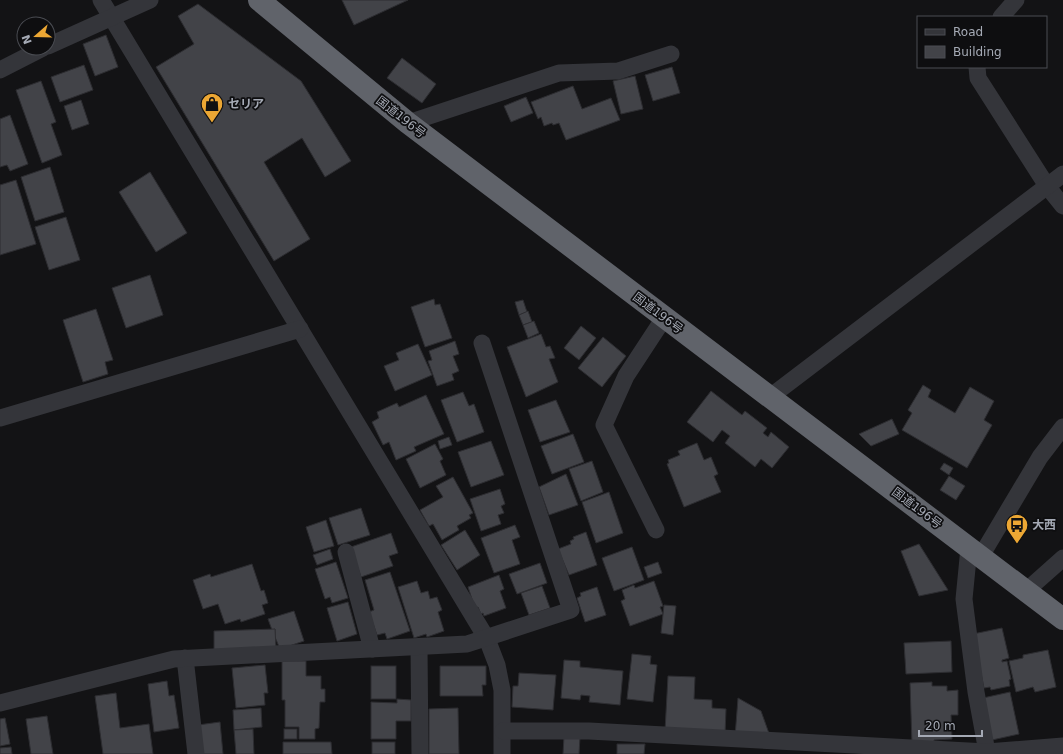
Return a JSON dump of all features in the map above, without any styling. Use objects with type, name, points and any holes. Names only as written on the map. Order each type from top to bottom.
[{"type":"highway","name":"国道196号","points":[[259,0],[408,123],[1063,619]]},
{"type":"street","points":[[101,0],[487,638],[498,665],[502,690],[502,754]]},
{"type":"street","points":[[56,42],[150,0]]},
{"type":"street","points":[[1002,16],[1016,0]]},
{"type":"street","points":[[408,123],[559,73],[618,71],[671,54]]},
{"type":"street","points":[[0,70],[27,56]]},
{"type":"street","points":[[977,68],[978,78],[1047,186],[1063,206]]},
{"type":"street","points":[[770,397],[1063,174]]},
{"type":"street","points":[[656,530],[604,425],[626,376],[664,318]]},
{"type":"street","points":[[0,418],[300,329]]},
{"type":"street","points":[[0,703],[174,659],[467,644],[571,610],[482,343]]},
{"type":"street","points":[[987,752],[976,692],[964,599],[975,552],[1040,457],[1063,427]]},
{"type":"street","points":[[346,552],[372,649]]},
{"type":"street","points":[[1026,591],[1063,558]]},
{"type":"street","points":[[419,647],[420,754]]},
{"type":"street","points":[[185,658],[196,754]]},
{"type":"street","points":[[503,731],[589,731],[878,751],[1005,752],[1063,746]]},
{"type":"building","points":[[342,0],[408,0],[354,25]]},
{"type":"building","points":[[198,4],[301,81],[351,161],[325,177],[302,138],[264,162],[310,239],[274,261],[156,67],[194,44],[178,16]]},
{"type":"building","points":[[106,35],[118,67],[95,76],[83,44]]},
{"type":"building","points":[[402,58],[436,84],[422,103],[387,78]]},
{"type":"building","points":[[84,65],[93,90],[60,102],[51,77]]},
{"type":"building","points":[[672,67],[680,93],[653,101],[645,75]]},
{"type":"building","points":[[635,76],[643,109],[621,114],[613,81]]},
{"type":"building","points":[[41,81],[56,122],[51,124],[62,155],[42,163],[16,90]]},
{"type":"building","points":[[573,86],[582,109],[611,98],[620,120],[566,140],[559,123],[553,125],[552,123],[544,126],[541,117],[538,119],[531,102]]},
{"type":"building","points":[[526,97],[533,113],[511,122],[504,106]]},
{"type":"building","points":[[81,100],[89,124],[72,130],[64,106]]},
{"type":"building","points":[[10,115],[28,164],[10,171],[7,165],[0,167],[0,119]]},
{"type":"building","points":[[50,167],[64,212],[35,221],[21,177]]},
{"type":"building","points":[[150,172],[187,233],[156,252],[119,192]]},
{"type":"building","points":[[16,180],[36,244],[0,255],[0,185]]},
{"type":"building","points":[[66,217],[80,260],[49,270],[35,227]]},
{"type":"building","points":[[150,275],[163,315],[126,328],[112,288]]},
{"type":"building","points":[[434,299],[435,305],[440,304],[452,338],[425,347],[411,307]]},
{"type":"building","points":[[523,300],[527,312],[519,315],[515,302]]},
{"type":"building","points":[[96,309],[113,360],[105,362],[108,374],[83,382],[63,320]]},
{"type":"building","points":[[528,311],[532,322],[523,325],[519,315]]},
{"type":"building","points":[[534,321],[539,333],[528,338],[523,325]]},
{"type":"building","points":[[581,326],[596,338],[579,360],[564,348]]},
{"type":"building","points":[[541,334],[546,347],[550,346],[555,358],[549,359],[558,382],[526,397],[507,347]]},
{"type":"building","points":[[603,337],[626,356],[602,387],[578,368]]},
{"type":"building","points":[[455,341],[459,354],[453,356],[459,371],[452,374],[454,380],[437,386],[428,361],[432,360],[429,351]]},
{"type":"building","points":[[418,344],[432,375],[395,391],[384,366],[399,360],[396,353]]},
{"type":"building","points":[[923,385],[931,390],[928,397],[955,413],[970,387],[994,401],[984,420],[992,425],[967,468],[902,430],[912,413],[908,410]]},
{"type":"building","points":[[711,391],[742,415],[745,411],[767,428],[763,433],[768,437],[771,432],[789,447],[772,468],[761,459],[755,467],[725,443],[730,436],[722,430],[713,442],[687,422]]},
{"type":"building","points":[[463,392],[469,406],[474,404],[484,432],[457,442],[441,400]]},
{"type":"building","points":[[426,395],[444,434],[414,447],[416,451],[396,460],[389,442],[383,445],[372,422],[379,418],[377,412],[397,403],[399,407]]},
{"type":"building","points":[[556,400],[570,432],[540,442],[528,410]]},
{"type":"building","points":[[892,419],[899,434],[871,446],[859,434]]},
{"type":"building","points":[[573,434],[584,462],[552,474],[541,446]]},
{"type":"building","points":[[449,437],[452,445],[440,449],[438,441]]},
{"type":"building","points":[[491,441],[504,475],[471,487],[458,452]]},
{"type":"building","points":[[697,443],[704,460],[711,457],[718,474],[714,476],[721,492],[684,507],[667,464],[669,463],[668,460],[680,455],[678,451]]},
{"type":"building","points":[[435,444],[443,459],[440,461],[446,475],[420,488],[406,459]]},
{"type":"building","points":[[592,461],[603,492],[581,501],[569,469]]},
{"type":"building","points":[[944,463],[953,468],[949,475],[940,469]]},
{"type":"building","points":[[566,474],[578,505],[549,515],[539,487]]},
{"type":"building","points":[[949,476],[965,486],[956,500],[940,490]]},
{"type":"building","points":[[453,477],[473,513],[469,515],[471,518],[457,526],[459,530],[442,540],[433,524],[429,526],[420,510],[443,497],[436,486]]},
{"type":"building","points":[[500,489],[505,504],[501,506],[504,513],[498,515],[501,524],[481,531],[470,499]]},
{"type":"building","points":[[609,492],[623,533],[596,543],[582,502]]},
{"type":"building","points":[[361,508],[370,535],[338,545],[329,518]]},
{"type":"building","points":[[326,520],[334,546],[314,552],[306,527]]},
{"type":"building","points":[[515,525],[520,537],[512,540],[520,564],[494,573],[481,538]]},
{"type":"building","points":[[465,530],[480,555],[457,570],[441,545]]},
{"type":"building","points":[[586,532],[597,565],[569,575],[558,549],[571,544],[570,541],[574,539],[573,537]]},
{"type":"building","points":[[391,533],[398,553],[389,556],[393,566],[361,577],[351,547]]},
{"type":"building","points":[[919,544],[948,590],[919,596],[901,551]]},
{"type":"building","points":[[632,547],[644,580],[614,591],[602,558]]},
{"type":"building","points":[[330,549],[333,559],[317,565],[313,555]]},
{"type":"building","points":[[336,562],[348,598],[332,603],[330,597],[325,599],[315,569]]},
{"type":"building","points":[[658,562],[662,573],[648,578],[644,567]]},
{"type":"building","points":[[540,563],[547,583],[517,594],[509,574]]},
{"type":"building","points":[[252,564],[261,591],[264,590],[268,603],[262,605],[265,614],[241,622],[240,619],[225,624],[218,604],[203,609],[193,580],[210,574],[211,577]]},
{"type":"building","points":[[390,572],[410,631],[387,639],[385,633],[377,635],[369,612],[374,610],[365,580]]},
{"type":"building","points":[[499,575],[504,589],[500,591],[506,608],[484,616],[483,613],[481,614],[478,607],[475,608],[468,587]]},
{"type":"building","points":[[417,581],[421,593],[428,591],[430,599],[437,597],[442,610],[438,612],[444,631],[427,637],[426,634],[414,638],[398,587]]},
{"type":"building","points":[[654,581],[663,606],[660,607],[663,614],[630,626],[621,601],[625,599],[622,590],[634,585],[635,588]]},
{"type":"building","points":[[542,586],[550,608],[529,615],[521,593]]},
{"type":"building","points":[[597,587],[606,615],[585,622],[577,598],[581,596],[580,593]]},
{"type":"building","points":[[348,602],[357,634],[337,641],[327,608]]},
{"type":"building","points":[[664,605],[676,606],[673,635],[661,633]]},
{"type":"building","points":[[294,611],[304,641],[280,649],[275,637],[275,629],[272,630],[268,619]]},
{"type":"building","points":[[1002,628],[1009,658],[1002,660],[1002,662],[1007,661],[1011,679],[1009,680],[1010,686],[991,690],[990,687],[984,688],[973,634]]},
{"type":"building","points":[[275,629],[276,649],[214,650],[214,631]]},
{"type":"building","points":[[951,641],[952,672],[906,674],[904,643]]},
{"type":"building","points":[[1048,650],[1056,687],[1035,692],[1033,687],[1016,692],[1009,661],[1023,658],[1023,655]]},
{"type":"building","points":[[632,654],[651,656],[650,664],[657,665],[653,702],[627,699]]},
{"type":"building","points":[[564,660],[580,661],[580,667],[623,671],[620,705],[589,702],[590,696],[581,695],[580,700],[561,698]]},
{"type":"building","points":[[282,661],[306,661],[306,676],[321,676],[321,689],[325,689],[325,702],[320,702],[319,728],[315,729],[315,739],[299,739],[299,727],[285,727],[285,700],[282,700]]},
{"type":"building","points":[[265,665],[268,693],[264,693],[265,705],[236,708],[232,668]]},
{"type":"building","points":[[371,666],[396,666],[396,699],[371,699]]},
{"type":"building","points":[[440,666],[486,666],[486,685],[482,685],[483,696],[440,696]]},
{"type":"building","points":[[519,673],[556,675],[553,710],[512,707],[513,686],[518,686]]},
{"type":"building","points":[[668,676],[695,677],[694,699],[712,700],[712,708],[726,709],[725,734],[665,731]]},
{"type":"building","points":[[167,681],[169,696],[174,695],[179,728],[154,732],[148,684]]},
{"type":"building","points":[[932,682],[932,686],[947,686],[947,691],[958,690],[958,715],[951,715],[952,739],[934,740],[934,744],[912,744],[910,683]]},
{"type":"building","points":[[1010,692],[1019,734],[992,740],[983,698]]},
{"type":"building","points":[[116,693],[120,728],[149,724],[153,754],[103,754],[95,696]]},
{"type":"building","points":[[738,698],[761,711],[771,739],[735,737]]},
{"type":"building","points":[[397,699],[411,700],[411,721],[396,721],[396,739],[371,739],[371,702],[397,703]]},
{"type":"building","points":[[261,708],[262,727],[234,730],[233,710]]},
{"type":"building","points":[[458,708],[459,754],[429,754],[429,709]]},
{"type":"building","points":[[47,716],[53,754],[31,754],[26,719]]},
{"type":"building","points":[[5,718],[10,744],[0,746],[0,719]]},
{"type":"building","points":[[220,722],[223,754],[201,754],[198,725]]},
{"type":"building","points":[[253,729],[254,754],[236,754],[234,730]]},
{"type":"building","points":[[284,729],[297,729],[297,739],[284,739]]},
{"type":"building","points":[[564,736],[580,737],[579,754],[563,754]]},
{"type":"building","points":[[283,742],[331,742],[332,754],[283,754]]},
{"type":"building","points":[[372,742],[395,742],[395,754],[372,754]]},
{"type":"building","points":[[617,744],[645,744],[644,754],[617,754]]},
{"type":"building","points":[[11,747],[12,754],[0,754],[0,748]]},
{"type":"place","name":"セリア","points":[[212,124]]},
{"type":"place","name":"大西","points":[[1017,544]]}]
